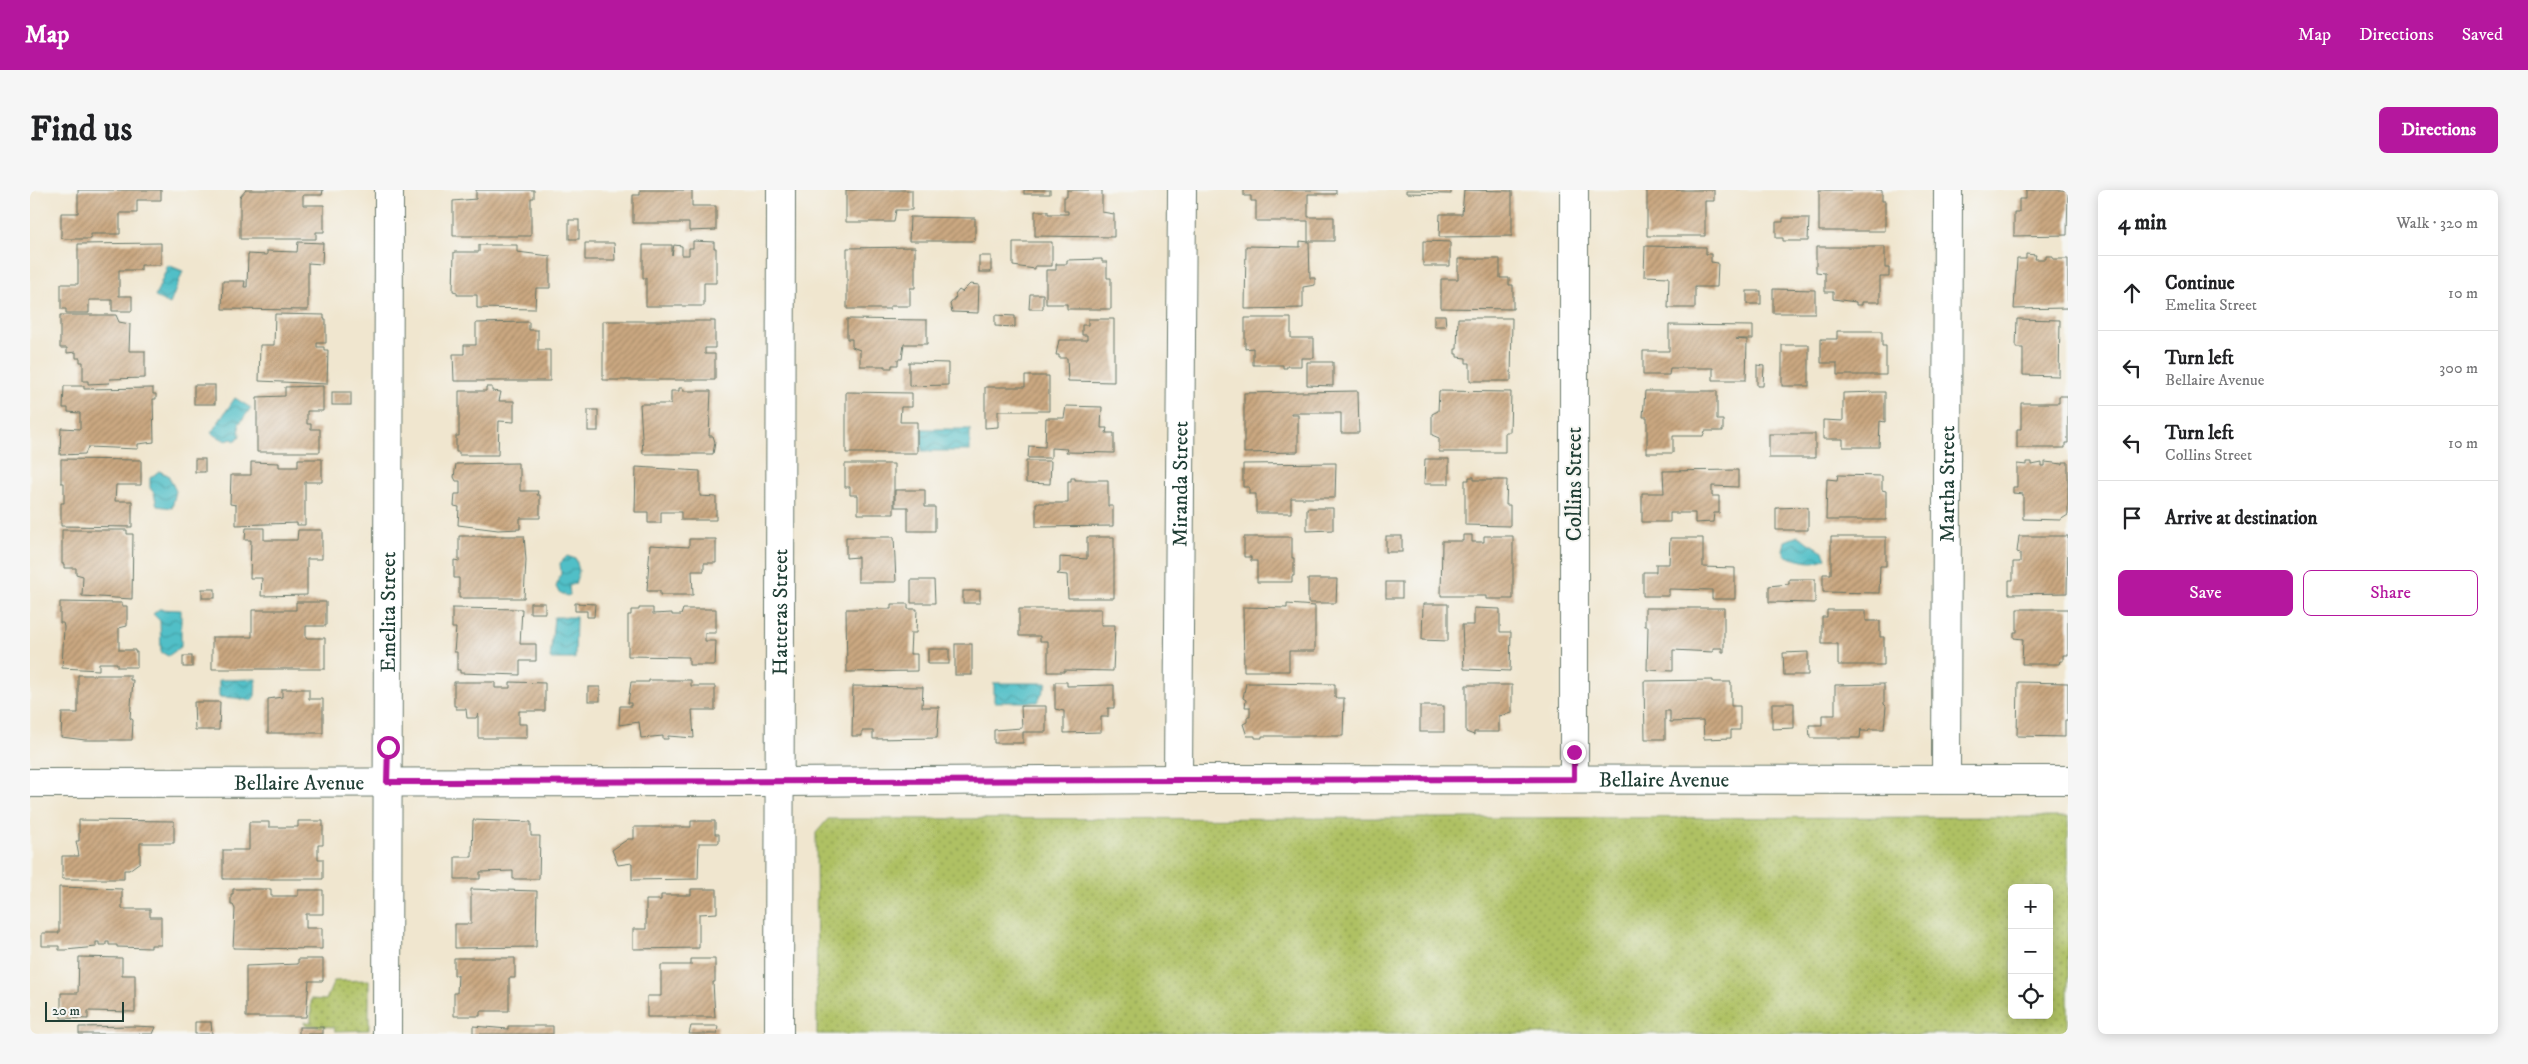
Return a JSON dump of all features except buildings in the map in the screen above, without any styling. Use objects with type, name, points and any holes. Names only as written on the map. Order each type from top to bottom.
[{"type":"street","name":"Emelita Street","points":[[387,1034],[389,190]]},
{"type":"street","name":"Hatteras Street","points":[[779,1034],[781,190]]},
{"type":"street","name":"Miranda Street","points":[[1178,778],[1182,190]]},
{"type":"street","name":"Collins Street","points":[[1574,190],[1574,779]]},
{"type":"street","name":"Martha Street","points":[[1946,778],[1948,190]]},
{"type":"street","name":"Bellaire Avenue","points":[[30,783],[780,782],[1178,778],[1946,778],[2068,780]]},
{"type":"green space","points":[[2068,817],[2068,1034],[817,1034],[816,833],[828,819]]},
{"type":"green space","points":[[369,980],[369,1030],[335,1031],[334,1027],[305,1025],[304,1022],[311,1022],[311,999],[326,1000],[334,981]]},
{"type":"water","points":[[168,265],[183,271],[170,304],[155,297]]},
{"type":"water","points":[[235,398],[251,408],[239,424],[240,436],[235,441],[232,439],[226,441],[211,433]]},
{"type":"water","points":[[922,429],[970,429],[970,451],[922,451]]},
{"type":"water","points":[[159,471],[168,475],[176,491],[172,508],[157,506],[154,493],[150,488],[150,478]]},
{"type":"water","points":[[1798,536],[1823,551],[1826,558],[1811,562],[1786,556],[1783,551],[1785,541]]},
{"type":"water","points":[[567,556],[576,559],[579,571],[575,584],[569,586],[570,595],[567,596],[559,592],[556,587],[561,573],[560,563]]},
{"type":"water","points":[[159,609],[181,610],[181,647],[168,656],[161,652],[160,621],[153,614]]},
{"type":"water","points":[[554,617],[576,617],[575,659],[550,659]]},
{"type":"water","points":[[256,679],[255,696],[251,701],[219,697],[219,680]]},
{"type":"water","points":[[994,683],[1047,683],[1038,702],[994,702]]},
{"type":"route","points":[[388,747],[387,782],[780,782],[1178,778],[1574,779],[1574,752]]}]
